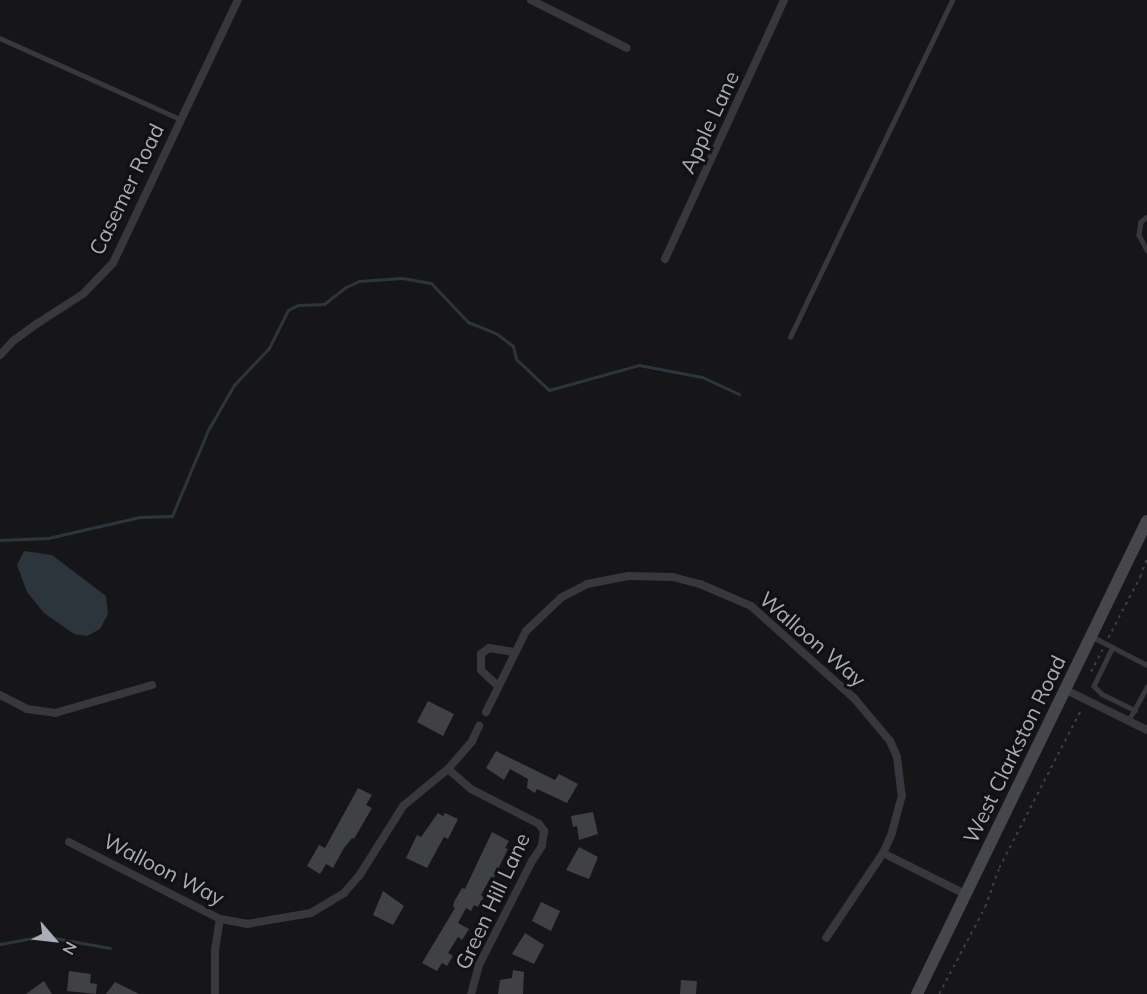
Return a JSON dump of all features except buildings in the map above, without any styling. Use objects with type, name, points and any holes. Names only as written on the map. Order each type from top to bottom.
[{"type":"main road","name":"West Clarkston Road","points":[[917,994],[1147,521]]},
{"type":"street","name":"Casemer Road","points":[[0,355],[38,322],[83,294],[113,263],[238,0]]},
{"type":"street","points":[[531,0],[627,48]]},
{"type":"street","name":"Apple Lane","points":[[665,259],[784,0]]},
{"type":"street","name":"Walloon Way","points":[[486,712],[526,631],[562,597],[586,585],[607,579],[647,575],[673,577],[708,587],[751,606],[854,698],[890,741],[897,757],[902,795],[899,814],[883,853],[826,938]]},
{"type":"street","points":[[498,686],[481,670],[481,654],[489,648],[515,652]]},
{"type":"street","points":[[0,695],[27,709],[55,713],[152,684]]},
{"type":"street","points":[[1064,689],[1147,730]]},
{"type":"street","name":"Walloon Way","points":[[69,842],[220,919],[247,924],[311,913],[344,893],[359,876],[403,806],[448,769],[472,741],[479,726]]},
{"type":"street","name":"Green Hill Lane","points":[[448,769],[471,789],[538,824],[544,831],[542,846],[479,965],[471,994]]},
{"type":"street","points":[[883,853],[965,894]]},
{"type":"street","points":[[215,994],[215,950],[220,919]]},
{"type":"lane","points":[[790,337],[952,0]]},
{"type":"lane","points":[[0,38],[180,119]]},
{"type":"lane","points":[[1147,217],[1141,222],[1139,235],[1147,250]]},
{"type":"lane","points":[[1090,636],[1147,665]]},
{"type":"lane","points":[[1113,647],[1094,686],[1102,694],[1135,710]]},
{"type":"lane","points":[[1128,721],[1147,687]]},
{"type":"path","points":[[1090,682],[1091,672],[1140,578],[1147,558]]},
{"type":"path","points":[[939,994],[985,907],[999,868],[1087,700]]},
{"type":"shaded area","points":[[24,551],[52,555],[106,596],[108,614],[100,629],[87,636],[74,634],[44,613],[27,592],[17,565]]},
{"type":"waterway","points":[[0,540],[48,538],[140,517],[172,516],[208,430],[234,385],[269,348],[288,310],[298,305],[324,304],[346,287],[359,281],[402,278],[431,283],[468,322],[497,334],[513,346],[516,359],[549,390],[639,365],[702,377],[739,394]]},
{"type":"waterway","points":[[0,944],[43,936],[110,948]]}]
